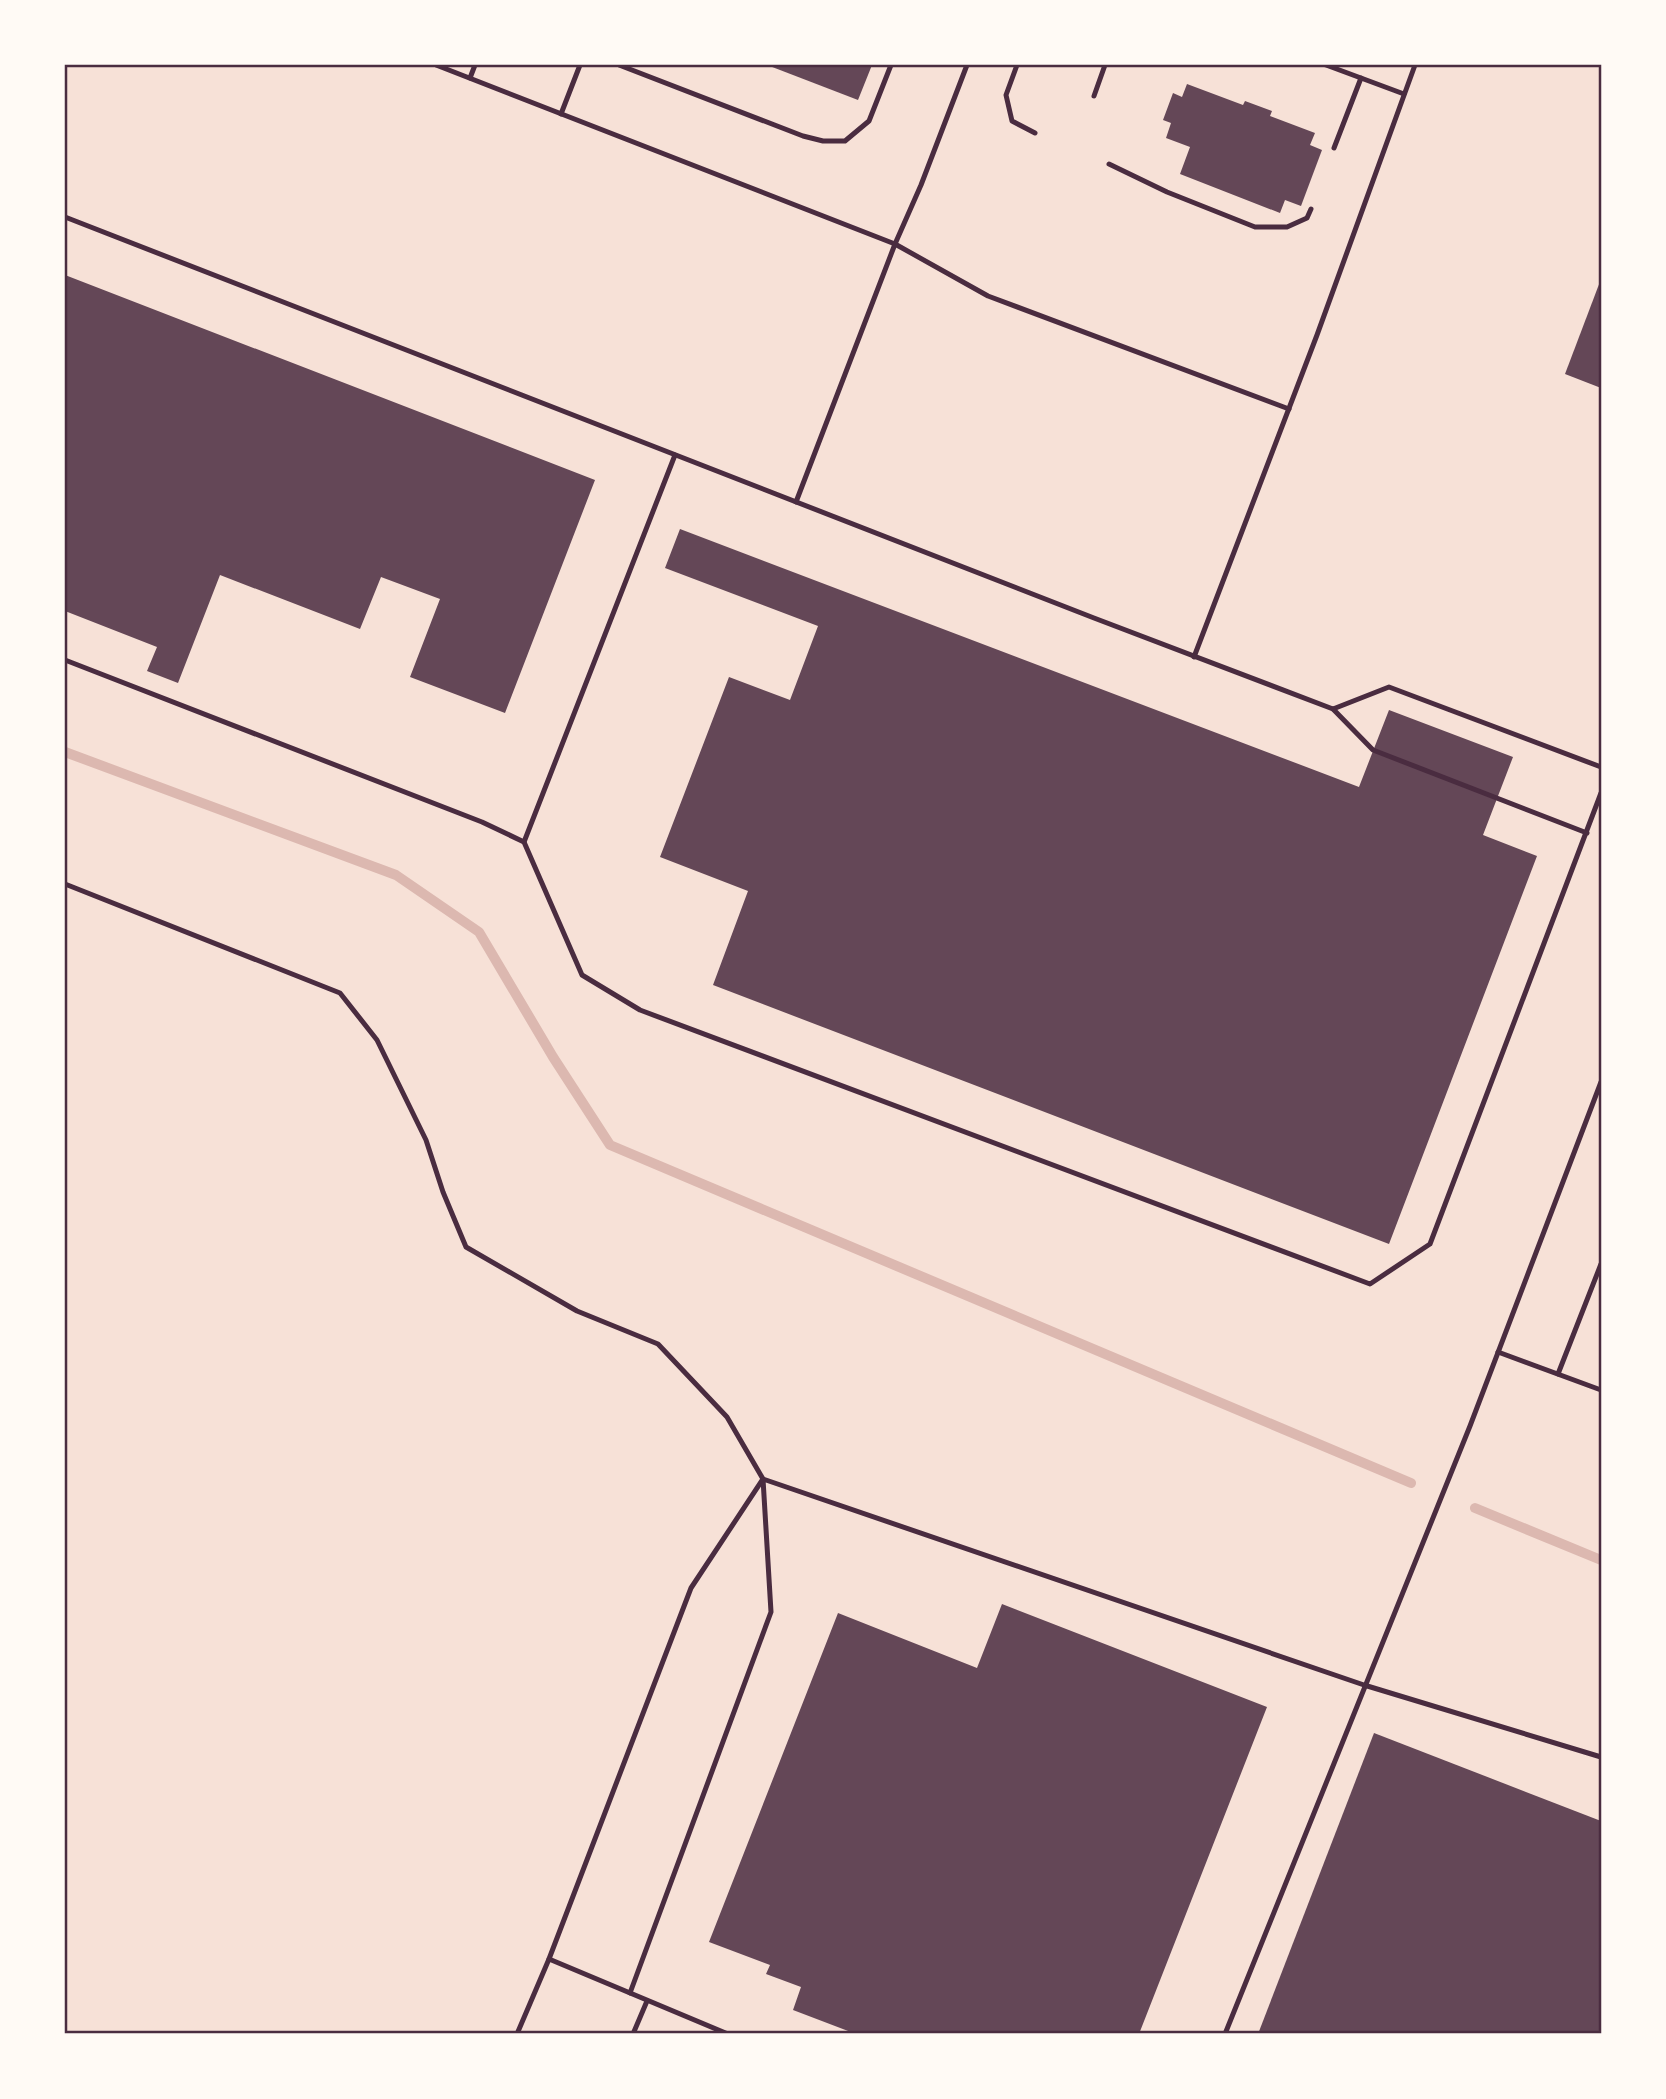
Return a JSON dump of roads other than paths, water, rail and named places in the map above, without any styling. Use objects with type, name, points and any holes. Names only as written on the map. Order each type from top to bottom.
[{"type":"lane","points":[[436,65],[895,244],[988,296],[1289,409]]},
{"type":"lane","points":[[470,78],[475,65]]},
{"type":"lane","points":[[561,114],[580,65]]},
{"type":"lane","points":[[619,65],[803,136],[823,141],[845,141],[869,121],[891,65]]},
{"type":"lane","points":[[796,502],[967,65]]},
{"type":"lane","points":[[1017,65],[1006,95],[1012,121],[1035,133]]},
{"type":"lane","points":[[1094,96],[1105,65]]},
{"type":"lane","points":[[1326,65],[1404,94]]},
{"type":"lane","points":[[1194,657],[1289,409],[1415,65]]},
{"type":"lane","points":[[1334,148],[1361,78]]},
{"type":"lane","points":[[1109,164],[1167,192],[1255,227],[1287,227],[1307,218],[1311,209]]},
{"type":"lane","points":[[65,217],[1333,709],[1373,750],[1587,833]]},
{"type":"lane","points":[[524,842],[674,454]]},
{"type":"lane","points":[[65,660],[482,822],[524,842],[582,975],[640,1010],[1370,1284],[1430,1244],[1601,793]]},
{"type":"lane","points":[[1333,709],[1389,687],[1601,767]]},
{"type":"lane","points":[[65,884],[340,993],[377,1040],[426,1140],[443,1192],[466,1247],[577,1311],[658,1344],[727,1417],[763,1479],[771,1612],[631,1993]]},
{"type":"lane","points":[[1225,2034],[1498,1352],[1601,1082]]},
{"type":"lane","points":[[1558,1374],[1601,1264]]},
{"type":"lane","points":[[1498,1352],[1601,1390]]},
{"type":"lane","points":[[763,1479],[1364,1685],[1601,1757]]},
{"type":"lane","points":[[517,2034],[691,1588],[763,1479]]},
{"type":"lane","points":[[548,1959],[728,2034]]},
{"type":"lane","points":[[633,2034],[647,2001]]},
{"type":"waterway","points":[[65,752],[396,875],[479,932],[553,1057],[610,1145],[1411,1483]]},
{"type":"waterway","points":[[1475,1508],[1601,1560]]}]
